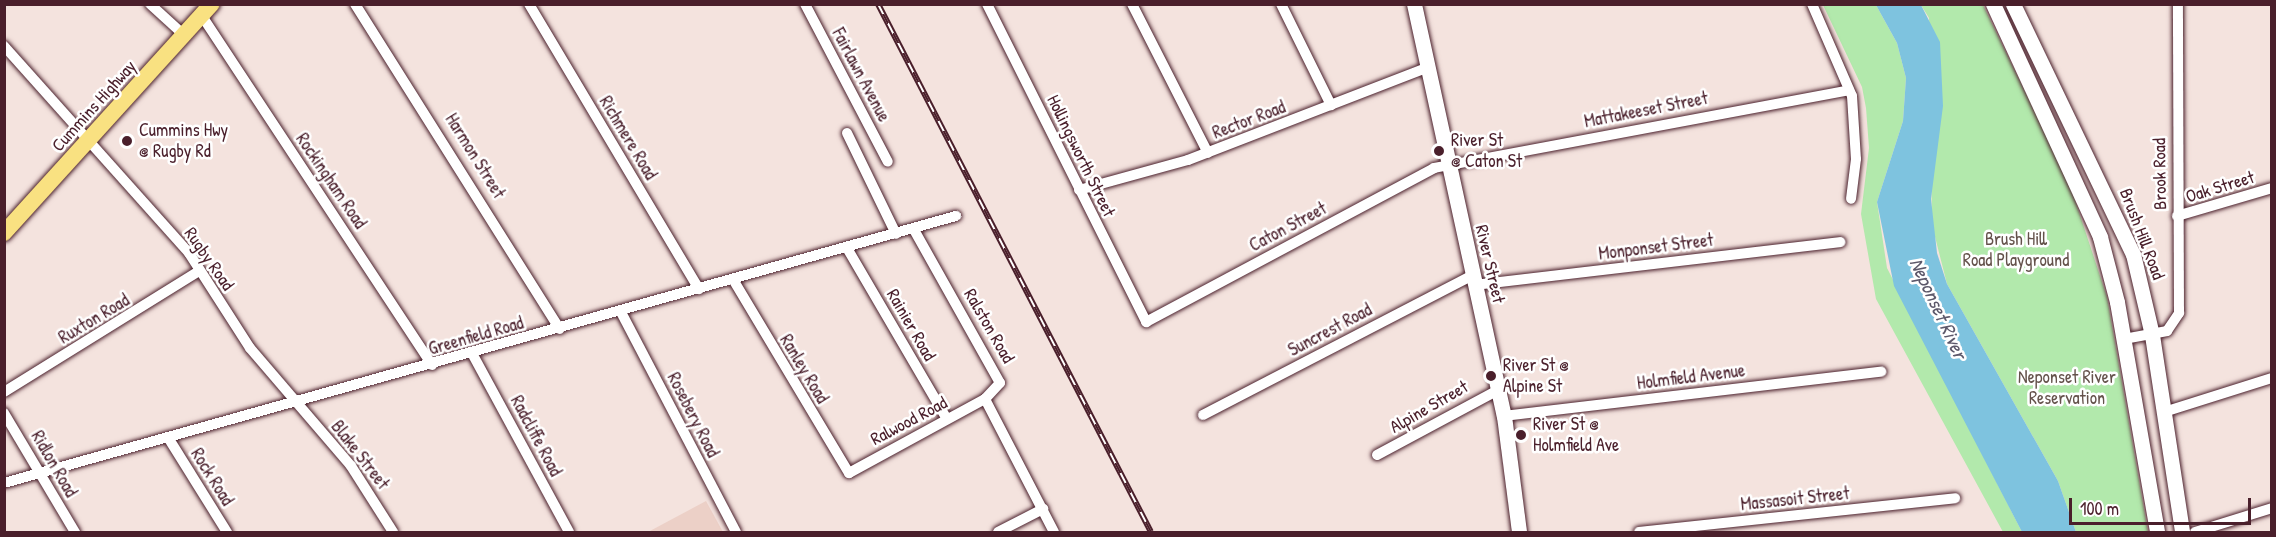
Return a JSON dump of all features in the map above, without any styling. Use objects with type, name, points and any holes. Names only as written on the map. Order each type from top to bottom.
[{"type":"main road","name":"River Street","points":[[1414,4],[1426,68],[1504,416],[1519,532]]},
{"type":"main road","points":[[1993,4],[2093,216],[2124,339],[2157,532]]},
{"type":"main road","name":"Brush Hill Road","points":[[2013,4],[2125,233],[2152,335],[2182,532]]},
{"type":"main road","name":"Cummins Highway","points":[[4,233],[207,10]]},
{"type":"street","points":[[150,4],[184,35]]},
{"type":"street","name":"Harmon Street","points":[[355,4],[439,129],[560,329]]},
{"type":"street","name":"Richmere Road","points":[[529,4],[699,289]]},
{"type":"street","name":"Fairlawn Avenue","points":[[805,4],[888,162]]},
{"type":"street","name":"Hollingsworth Street","points":[[987,4],[1146,322]]},
{"type":"street","points":[[1132,4],[1208,153]]},
{"type":"street","points":[[1281,4],[1331,105]]},
{"type":"street","points":[[1812,4],[1849,90],[1856,147],[1851,199]]},
{"type":"street","name":"Brook Road","points":[[2124,339],[2152,335],[2171,328],[2179,313],[2178,4]]},
{"type":"street","name":"Rockingham Road","points":[[207,10],[432,365]]},
{"type":"street","name":"Rugby Road","points":[[4,46],[90,139],[199,271],[250,348],[295,402]]},
{"type":"street","name":"Rector Road","points":[[1079,190],[1208,153],[1426,68]]},
{"type":"street","name":"Mattakeeset Street","points":[[1448,164],[1849,90]]},
{"type":"street","points":[[847,133],[896,234]]},
{"type":"street","name":"Caton Street","points":[[1146,322],[1448,164]]},
{"type":"street","name":"Oak Street","points":[[2177,216],[2271,188]]},
{"type":"street","name":"Greenfield Road","points":[[4,483],[39,471],[169,439],[295,402],[472,355],[914,230],[956,216]]},
{"type":"street","name":"Ralston Road","points":[[914,230],[1000,377],[998,390],[985,399]]},
{"type":"street","name":"Monponset Street","points":[[1474,280],[1840,243]]},
{"type":"street","name":"Rainier Road","points":[[846,248],[947,419]]},
{"type":"street","name":"Ruxton Road","points":[[4,392],[199,271]]},
{"type":"street","name":"Suncrest Road","points":[[1203,415],[1474,280]]},
{"type":"street","name":"Ranley Road","points":[[734,281],[849,473]]},
{"type":"street","name":"Rosebery Road","points":[[621,312],[736,532]]},
{"type":"street","name":"Radcliffe Road","points":[[472,355],[569,532]]},
{"type":"street","name":"Holmfield Avenue","points":[[1504,416],[1881,372]]},
{"type":"street","points":[[2164,412],[2271,378]]},
{"type":"street","name":"Alpine Street","points":[[1377,455],[1498,390]]},
{"type":"street","points":[[985,399],[1054,532]]},
{"type":"street","name":"Ralwood Road","points":[[849,473],[985,399]]},
{"type":"street","name":"Blake Street","points":[[295,402],[351,466],[393,532]]},
{"type":"street","name":"Ridlon Road","points":[[4,413],[75,532]]},
{"type":"street","name":"Rock Road","points":[[169,439],[228,532]]},
{"type":"street","name":"Massasoit Street","points":[[1639,532],[1955,498]]},
{"type":"street","points":[[2195,532],[2271,508]]},
{"type":"street","points":[[998,532],[1042,509]]},
{"type":"shaded area","points":[[706,501],[723,532],[648,532]]},
{"type":"green space","name":"Neponset River Reservation","points":[[1823,5],[1876,5],[1897,43],[1906,78],[1903,121],[1877,202],[1887,268],[2022,532],[2003,532],[1876,299],[1861,214],[1869,148],[1866,108],[1862,87]]},
{"type":"green space","name":"Brush Hill Road Playground","points":[[1921,5],[1983,5],[2070,185],[2107,297],[2148,532],[2076,532],[2058,481],[1947,284],[1932,225],[1929,18]]},
{"type":"water","name":"Neponset River","points":[[1876,5],[1921,5],[1940,42],[1943,106],[1931,199],[1937,253],[1947,284],[2058,481],[2076,532],[2022,532],[1894,286],[1877,202],[1903,121],[1906,78],[1897,43]]},
{"type":"railway","points":[[878,4],[1151,532]]},
{"type":"place","name":"Cummins Hwy @ Rugby Rd","points":[[127,141]]},
{"type":"place","name":"River St @ Caton St","points":[[1439,151]]},
{"type":"place","name":"River St @ Alpine St","points":[[1491,376]]},
{"type":"place","name":"River St @ Holmfield Ave","points":[[1521,435]]}]
